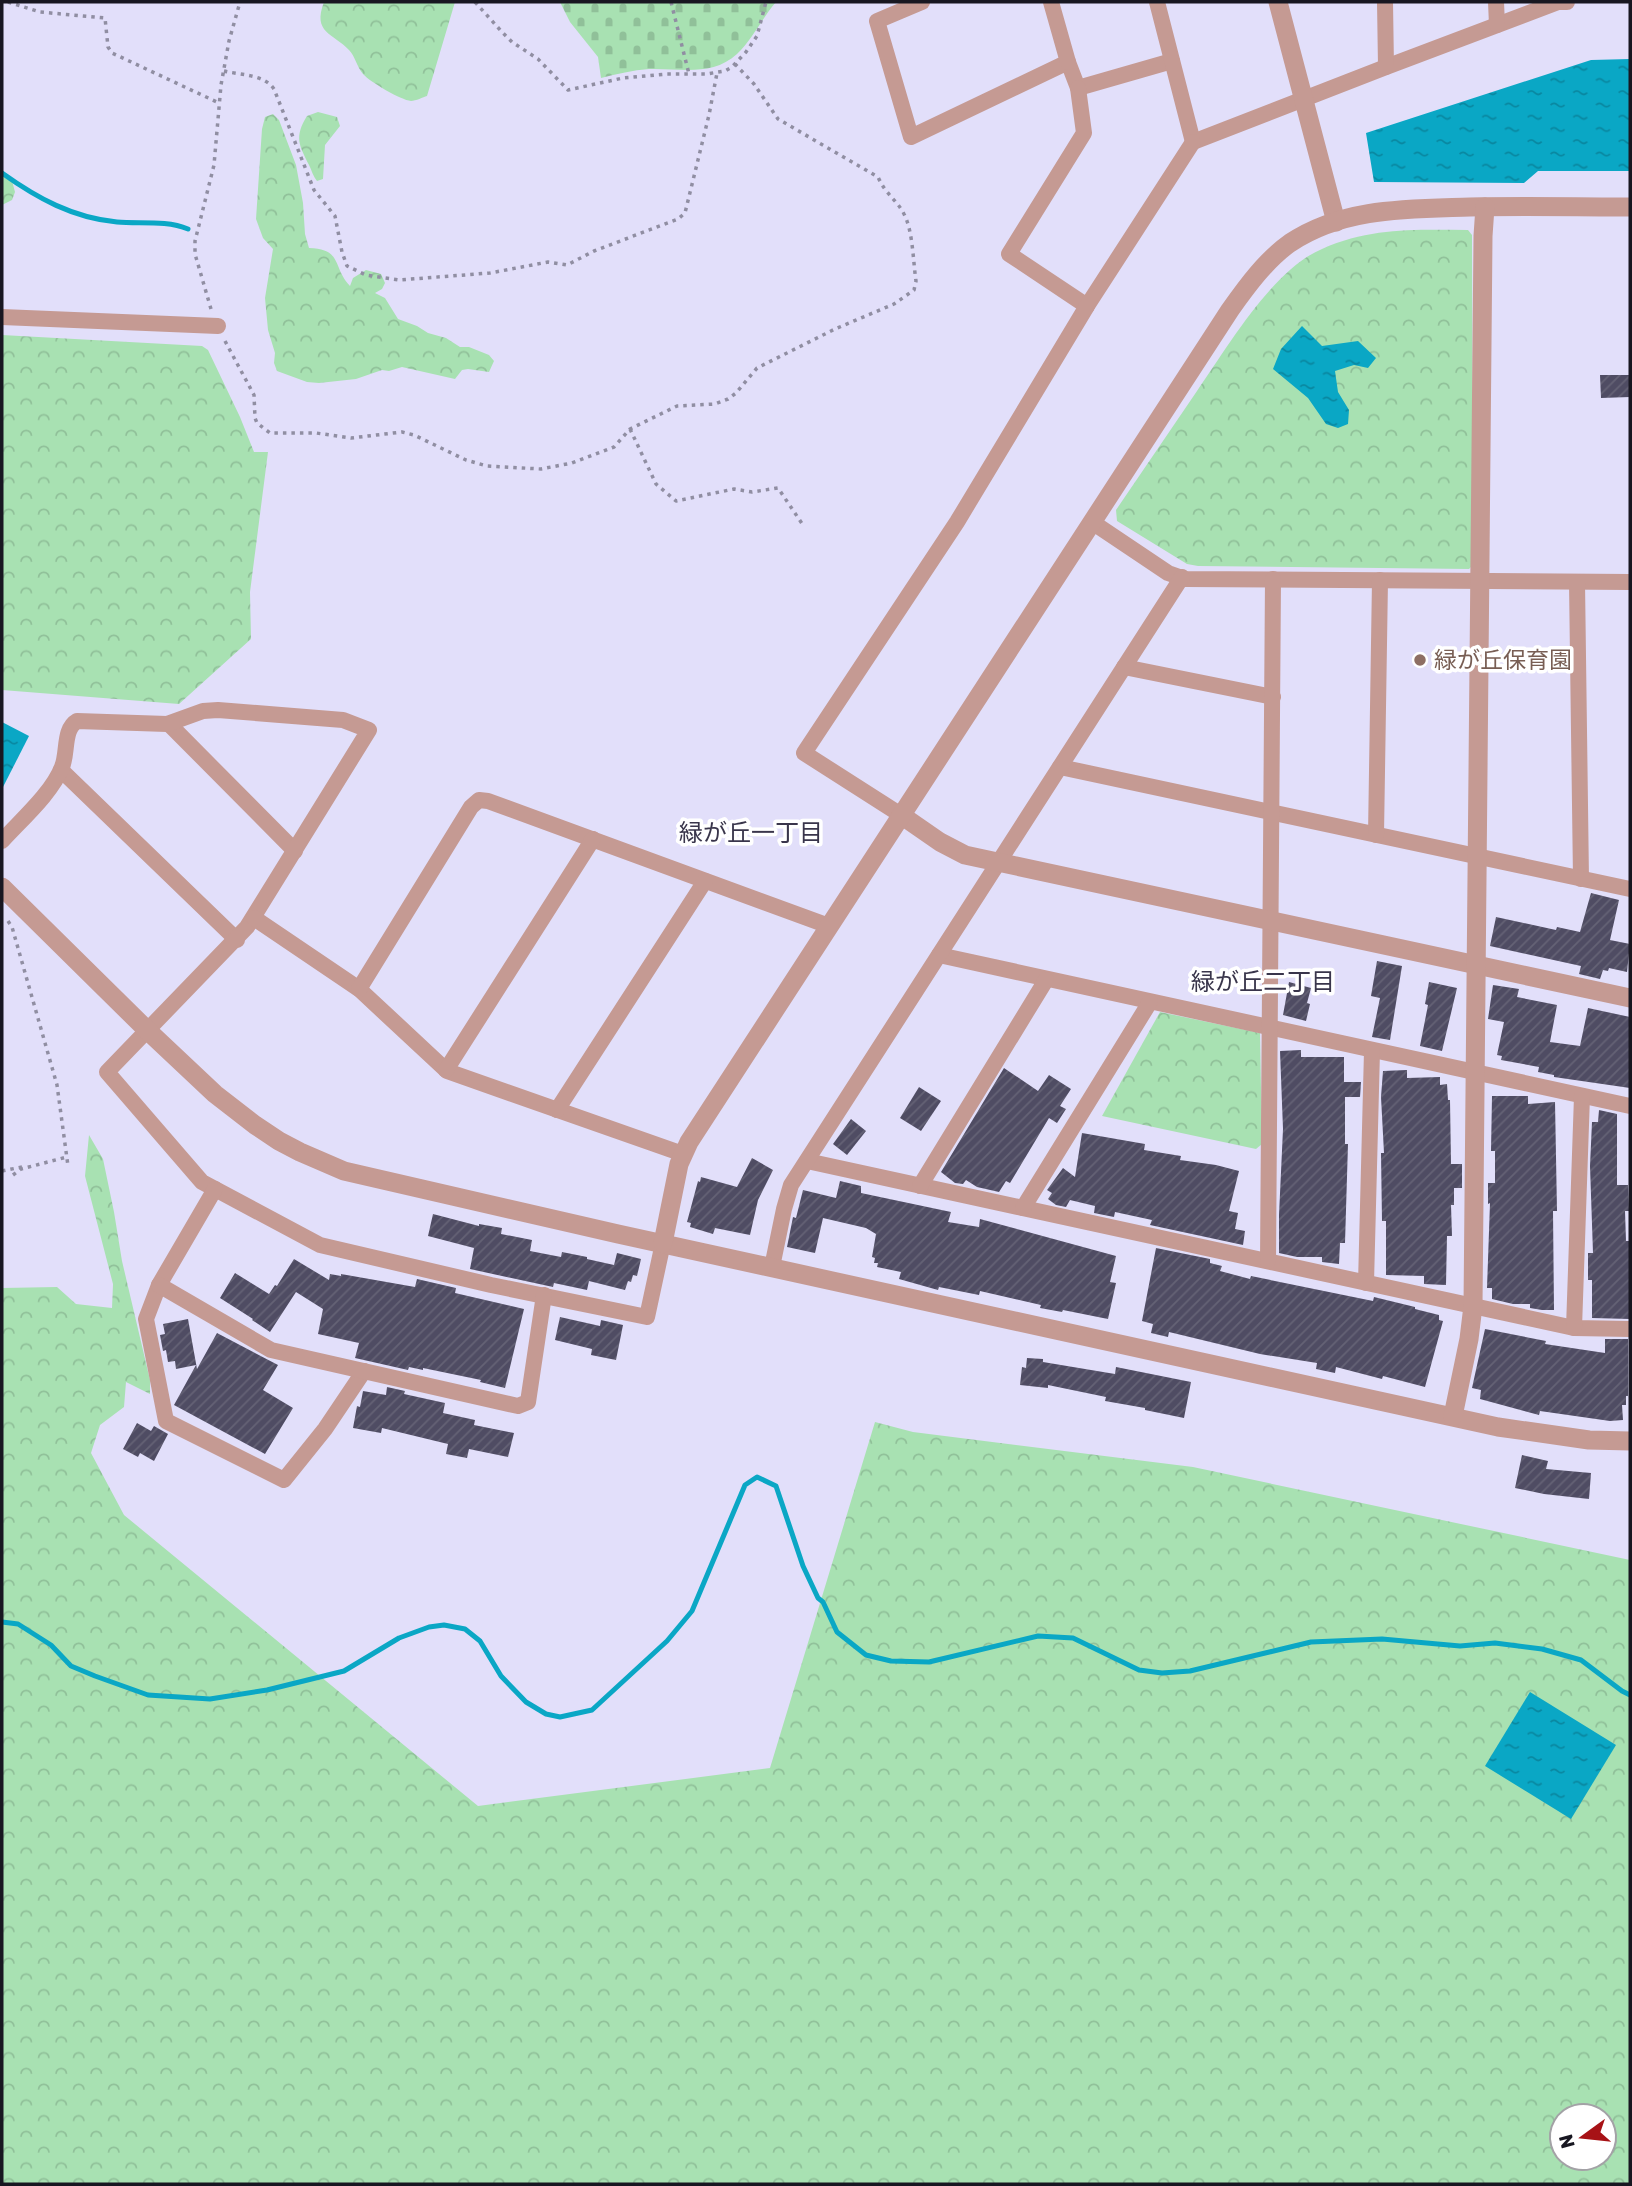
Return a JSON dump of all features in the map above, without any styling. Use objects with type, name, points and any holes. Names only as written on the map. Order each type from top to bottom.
[{"type":"street","points":[[922,2],[877,22],[911,137],[1068,62]]},
{"type":"street","points":[[1051,2],[1078,88],[1084,134],[1009,254],[1087,306]]},
{"type":"street","points":[[1157,2],[1193,142]]},
{"type":"street","points":[[1278,2],[1336,222]]},
{"type":"street","points":[[1385,2],[1386,67]]},
{"type":"street","points":[[1496,2],[1497,25]]},
{"type":"street","points":[[1567,2],[1558,2],[1193,142],[1087,306],[957,522],[804,753],[940,842],[965,855],[1630,998]]},
{"type":"street","points":[[1078,88],[1172,61]]},
{"type":"street","points":[[1453,1416],[1473,1306],[1485,207]]},
{"type":"street","points":[[2,841],[51,786],[61,770],[67,750],[69,728],[77,721],[169,724],[203,711],[218,710],[343,720],[369,730],[254,918],[237,940],[107,1072],[202,1182],[320,1245],[647,1317],[676,1174],[683,1154],[1222,321],[1255,278],[1289,245],[1314,230],[1384,210],[1630,207]]},
{"type":"street","points":[[2,317],[218,326]]},
{"type":"street","points":[[1092,522],[1168,573],[1182,577],[1630,583]]},
{"type":"street","points":[[772,1267],[792,1185],[1182,577]]},
{"type":"street","points":[[1268,1261],[1273,579]]},
{"type":"street","points":[[1376,835],[1380,580]]},
{"type":"street","points":[[1577,582],[1581,879]]},
{"type":"street","points":[[1124,667],[1273,697]]},
{"type":"street","points":[[169,724],[295,850]]},
{"type":"street","points":[[1060,767],[1630,889]]},
{"type":"street","points":[[61,770],[237,940]]},
{"type":"street","points":[[359,989],[476,802],[488,801],[829,926]]},
{"type":"street","points":[[446,1070],[593,839]]},
{"type":"street","points":[[558,1110],[705,881]]},
{"type":"street","points":[[2,887],[215,1094],[255,1125],[300,1152],[362,1176],[1453,1416],[1540,1434],[1588,1440],[1630,1441]]},
{"type":"street","points":[[254,918],[359,989],[446,1070],[683,1154]]},
{"type":"street","points":[[939,956],[1630,1107]]},
{"type":"street","points":[[920,1186],[1046,980]]},
{"type":"street","points":[[1023,1208],[1150,1002]]},
{"type":"street","points":[[1366,1283],[1372,1051]]},
{"type":"street","points":[[1574,1328],[1582,1096]]},
{"type":"street","points":[[807,1161],[1574,1328],[1630,1329]]},
{"type":"street","points":[[215,1189],[159,1285],[146,1319],[166,1421],[284,1480],[325,1429],[364,1371]]},
{"type":"street","points":[[159,1285],[271,1350],[518,1406],[528,1402],[544,1296]]},
{"type":"path","points":[[8,2],[40,12],[105,18],[108,47],[113,53],[219,103]]},
{"type":"path","points":[[240,2],[224,71],[214,165],[194,245],[207,299],[237,366],[254,395],[255,418],[260,427],[274,434],[316,433],[351,438],[402,432],[466,460],[487,466],[541,469],[572,463],[614,447],[630,429],[677,406],[715,404],[728,399],[758,368],[835,329],[894,304],[914,290],[916,281],[907,219],[902,209],[884,190],[878,177],[778,119],[754,84],[735,64]]},
{"type":"path","points":[[475,2],[512,42],[538,59],[568,90],[623,78],[717,73],[735,64],[746,52],[757,36],[766,2]]},
{"type":"path","points":[[671,2],[689,74]]},
{"type":"path","points":[[224,71],[262,79],[271,84],[314,190],[337,220],[346,266],[366,275],[399,280],[490,273],[548,262],[573,263],[594,251],[678,219],[685,213],[717,73]]},
{"type":"path","points":[[630,429],[656,484],[676,501],[734,489],[752,492],[778,488],[803,525]]},
{"type":"path","points":[[2,915],[12,927],[51,1062],[57,1085],[68,1166]]},
{"type":"path","points":[[13,1175],[21,1169],[67,1157]]},
{"type":"path","points":[[2,1171],[31,1166]]},
{"type":"green space","points":[[324,2],[455,2],[427,96],[413,101],[406,100],[367,77],[349,50],[322,26],[321,12]]},
{"type":"green space","points":[[560,2],[776,2],[743,48],[717,66],[695,70],[643,70],[601,78],[598,57],[570,22]]},
{"type":"green space","points":[[318,112],[337,117],[340,126],[325,145],[323,179],[317,181],[303,152],[299,135],[307,116]]},
{"type":"green space","points":[[273,114],[279,120],[296,165],[309,248],[320,249],[332,255],[350,286],[353,278],[366,270],[381,274],[385,283],[382,289],[375,293],[385,298],[398,319],[446,338],[460,347],[469,347],[489,355],[494,361],[489,372],[462,370],[455,379],[402,367],[382,370],[356,379],[319,383],[307,382],[277,371],[268,330],[265,298],[273,249],[263,238],[256,219],[262,129],[265,117]]},
{"type":"green space","points":[[2,171],[11,177],[15,192],[12,200],[2,205]]},
{"type":"green space","points":[[1468,230],[1472,235],[1473,565],[1469,569],[1198,566],[1187,564],[1117,521],[1116,510],[1222,353],[1269,291],[1304,259],[1340,242],[1376,233]]},
{"type":"green space","points":[[2,335],[202,346],[208,350],[254,452],[268,452],[250,592],[251,639],[179,704],[2,690]]},
{"type":"green space","points":[[1160,1012],[1260,1033],[1262,1144],[1256,1149],[1102,1116]]},
{"type":"green space","points":[[89,1135],[103,1159],[122,1261],[150,1380],[150,1394],[126,1382],[124,1407],[100,1425],[91,1453],[124,1515],[478,1806],[770,1768],[875,1422],[913,1432],[1193,1467],[1630,1560],[1630,2184],[2,2184],[2,1288],[57,1287],[76,1304],[112,1308],[113,1284],[85,1176]]},
{"type":"water","points":[[1630,59],[1630,171],[1538,171],[1524,183],[1374,182],[1366,133],[1591,60]]},
{"type":"water","points":[[1302,326],[1322,346],[1358,341],[1376,358],[1368,368],[1354,365],[1335,371],[1338,392],[1349,410],[1348,424],[1338,428],[1326,424],[1308,398],[1273,369],[1281,349]]},
{"type":"water","points":[[2,722],[29,736],[2,789]]},
{"type":"water","points":[[1530,1692],[1616,1745],[1571,1819],[1485,1766]]},
{"type":"building","points":[[1600,375],[1630,375],[1630,397],[1601,398]]},
{"type":"building","points":[[1591,893],[1619,900],[1610,940],[1630,944],[1627,972],[1609,968],[1608,971],[1603,970],[1600,979],[1579,974],[1581,966],[1490,946],[1496,917],[1556,930],[1557,927],[1580,932]]},
{"type":"building","points":[[1377,961],[1402,966],[1390,1040],[1372,1037],[1380,998],[1371,996]]},
{"type":"building","points":[[1289,982],[1311,988],[1306,1021],[1283,1015]]},
{"type":"building","points":[[1429,982],[1457,988],[1442,1051],[1420,1046],[1428,1005],[1425,1004]]},
{"type":"building","points":[[1493,985],[1519,989],[1517,997],[1557,1005],[1550,1042],[1580,1046],[1588,1008],[1630,1017],[1630,1088],[1554,1077],[1538,1072],[1539,1067],[1501,1060],[1502,1056],[1497,1055],[1504,1022],[1488,1019]]},
{"type":"building","points":[[1301,1050],[1301,1057],[1344,1057],[1344,1082],[1361,1082],[1360,1097],[1345,1097],[1345,1144],[1348,1144],[1345,1243],[1340,1243],[1339,1264],[1322,1262],[1322,1257],[1297,1257],[1279,1253],[1283,1129],[1280,1051]]},
{"type":"building","points":[[1004,1068],[1038,1091],[1049,1075],[1071,1089],[1060,1106],[1066,1109],[1057,1123],[1049,1118],[1010,1183],[1006,1181],[999,1192],[977,1187],[966,1180],[963,1184],[955,1183],[941,1172]]},
{"type":"building","points":[[1407,1070],[1407,1078],[1440,1077],[1440,1085],[1447,1084],[1450,1100],[1451,1164],[1462,1164],[1462,1188],[1454,1188],[1454,1205],[1451,1205],[1452,1236],[1447,1236],[1446,1285],[1424,1284],[1424,1276],[1386,1275],[1386,1221],[1382,1221],[1381,1153],[1384,1153],[1381,1097],[1383,1071]]},
{"type":"building","points":[[919,1087],[941,1101],[921,1131],[900,1118]]},
{"type":"building","points":[[1492,1096],[1528,1096],[1528,1104],[1555,1102],[1557,1211],[1553,1211],[1554,1310],[1530,1308],[1530,1304],[1513,1304],[1492,1299],[1492,1288],[1487,1288],[1490,1203],[1488,1204],[1488,1183],[1495,1183],[1495,1151],[1491,1151]]},
{"type":"building","points":[[1599,1110],[1617,1114],[1617,1185],[1628,1185],[1629,1211],[1625,1211],[1626,1241],[1630,1241],[1630,1319],[1592,1318],[1592,1280],[1588,1280],[1588,1253],[1593,1253],[1590,1166],[1592,1122],[1598,1122]]},
{"type":"building","points":[[851,1119],[866,1131],[847,1155],[833,1144]]},
{"type":"building","points":[[1082,1133],[1145,1144],[1144,1150],[1181,1156],[1180,1160],[1239,1171],[1229,1211],[1238,1213],[1235,1229],[1245,1231],[1243,1245],[1150,1225],[1152,1220],[1115,1212],[1114,1217],[1094,1213],[1095,1206],[1070,1200],[1066,1207],[1056,1205],[1048,1199],[1052,1193],[1047,1190],[1063,1168],[1075,1177]]},
{"type":"building","points":[[752,1158],[773,1170],[758,1200],[750,1235],[715,1228],[713,1234],[690,1227],[691,1223],[687,1222],[701,1177],[737,1187]]},
{"type":"building","points":[[840,1181],[861,1186],[861,1193],[951,1212],[948,1222],[979,1227],[980,1219],[1116,1256],[1110,1282],[1116,1283],[1108,1319],[1040,1308],[1041,1305],[980,1291],[979,1295],[939,1287],[938,1290],[899,1279],[901,1272],[877,1267],[878,1263],[874,1263],[875,1258],[872,1257],[876,1234],[866,1228],[823,1218],[815,1253],[787,1247],[793,1217],[796,1218],[803,1190],[836,1198]]},
{"type":"building","points":[[433,1214],[479,1226],[502,1228],[501,1234],[532,1240],[530,1251],[561,1257],[562,1252],[614,1265],[617,1253],[641,1259],[637,1276],[633,1275],[625,1290],[589,1281],[587,1290],[554,1283],[553,1287],[470,1269],[474,1248],[428,1236]]},
{"type":"building","points":[[1156,1248],[1210,1259],[1210,1263],[1222,1266],[1220,1271],[1250,1279],[1251,1276],[1373,1301],[1374,1297],[1439,1315],[1439,1320],[1443,1321],[1425,1387],[1336,1367],[1335,1373],[1316,1369],[1317,1363],[1260,1354],[1169,1332],[1168,1337],[1151,1333],[1153,1324],[1142,1321]]},
{"type":"building","points":[[294,1259],[329,1280],[330,1274],[341,1274],[415,1287],[417,1279],[456,1288],[455,1293],[524,1309],[505,1388],[423,1368],[409,1367],[408,1370],[355,1358],[359,1343],[318,1334],[323,1309],[296,1292],[270,1332],[220,1298],[235,1273],[269,1294]]},
{"type":"building","points":[[560,1317],[600,1326],[601,1320],[623,1325],[616,1360],[591,1355],[592,1349],[555,1340]]},
{"type":"building","points":[[188,1319],[197,1369],[217,1333],[278,1365],[263,1390],[293,1408],[265,1454],[174,1405],[196,1365],[176,1369],[175,1361],[168,1362],[160,1335],[165,1334],[163,1324]]},
{"type":"building","points":[[1485,1329],[1546,1341],[1545,1344],[1605,1353],[1605,1339],[1628,1339],[1628,1396],[1626,1405],[1622,1405],[1623,1420],[1610,1421],[1540,1411],[1539,1415],[1480,1399],[1481,1390],[1472,1388]]},
{"type":"building","points":[[1027,1358],[1115,1374],[1116,1367],[1191,1382],[1184,1418],[1105,1401],[1106,1397],[1048,1385],[1048,1388],[1020,1385],[1022,1367],[1026,1368]]},
{"type":"building","points":[[387,1387],[405,1391],[404,1394],[445,1403],[443,1413],[475,1420],[474,1425],[514,1433],[508,1457],[469,1449],[467,1458],[446,1454],[448,1444],[382,1428],[381,1433],[353,1428],[363,1391],[386,1395]]},
{"type":"building","points":[[137,1423],[151,1431],[154,1426],[168,1434],[154,1461],[140,1453],[138,1457],[123,1449]]},
{"type":"building","points":[[1522,1455],[1548,1461],[1546,1469],[1591,1473],[1589,1499],[1515,1488]]},
{"type":"waterway","points":[[2,173],[42,198],[85,216],[117,222],[171,224],[188,229]]},
{"type":"waterway","points":[[2,1622],[18,1624],[51,1645],[71,1666],[95,1676],[148,1695],[210,1699],[267,1690],[344,1671],[399,1638],[429,1627],[444,1625],[465,1629],[480,1641],[501,1676],[526,1702],[546,1714],[560,1717],[592,1710],[667,1641],[692,1611],[745,1485],[757,1477],[776,1486],[803,1566],[837,1632],[866,1655],[891,1661],[929,1662],[1038,1636],[1073,1638],[1139,1670],[1162,1673],[1190,1671],[1311,1642],[1382,1639],[1460,1646],[1495,1643],[1542,1649],[1581,1660],[1630,1695]]},
{"type":"place","name":"緑が丘保育園","points":[[1420,660]]},
{"type":"district","name":"緑が丘一丁目","points":[[751,833]]},
{"type":"district","name":"緑が丘二丁目","points":[[1263,982]]}]
